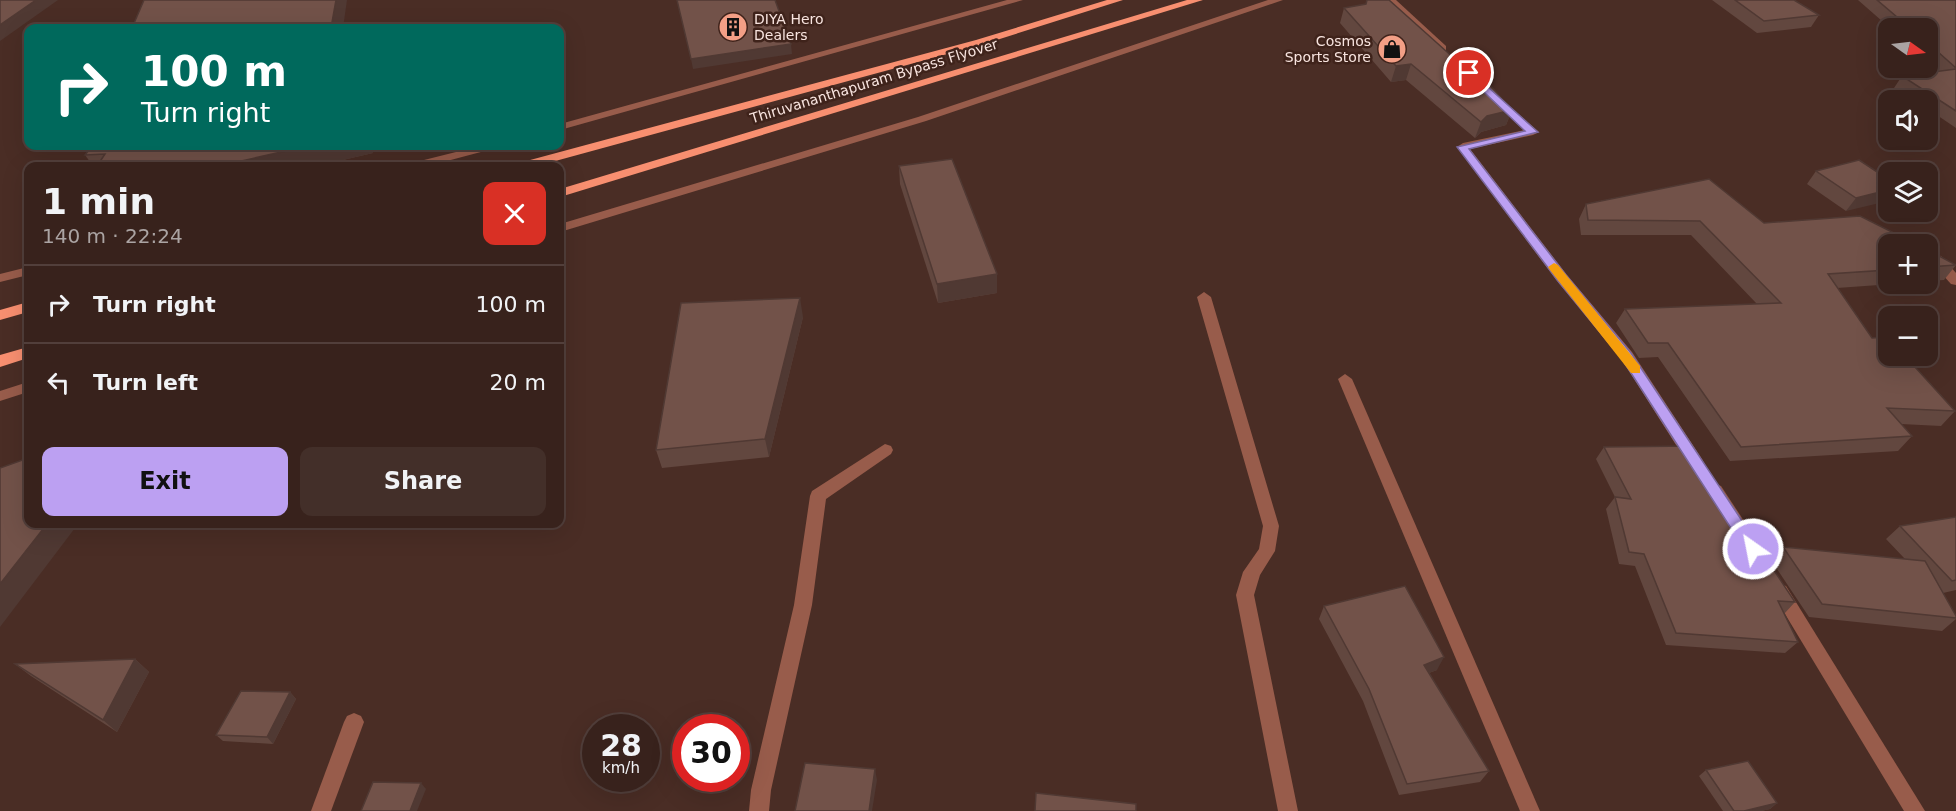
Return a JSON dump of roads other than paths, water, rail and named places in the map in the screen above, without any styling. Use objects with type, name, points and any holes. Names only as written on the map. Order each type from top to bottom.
[{"type":"highway","name":"Thiruvananthapuram Bypass Flyover","points":[[539,162],[980,42],[1118,0]]},
{"type":"highway","name":"Thiruvananthapuram Bypass Flyover","points":[[564,192],[1198,0]]},
{"type":"highway","points":[[0,315],[24,308]]},
{"type":"highway","points":[[0,361],[24,353]]},
{"type":"street","points":[[564,126],[1018,0]]},
{"type":"street","points":[[564,227],[922,119],[1278,0]]},
{"type":"street","points":[[1390,0],[1457,62]]},
{"type":"street","points":[[1482,86],[1533,132],[1463,147],[1562,278],[1627,356],[1803,626],[1915,811]]},
{"type":"street","points":[[431,162],[477,150]]},
{"type":"street","points":[[1938,262],[1956,280]]},
{"type":"street","points":[[0,278],[24,272]]},
{"type":"street","points":[[1204,297],[1271,526],[1267,551],[1252,572],[1245,595],[1288,811]]},
{"type":"street","points":[[1345,379],[1530,811]]},
{"type":"street","points":[[0,396],[24,388]]},
{"type":"street","points":[[759,811],[761,790],[803,605],[819,496],[885,450]]},
{"type":"street","points":[[321,811],[354,722]]},
{"type":"place","name":"DIYA Hero Dealers","points":[[733,27]]},
{"type":"place","name":"Cosmos Sports Store","points":[[1392,49]]}]
